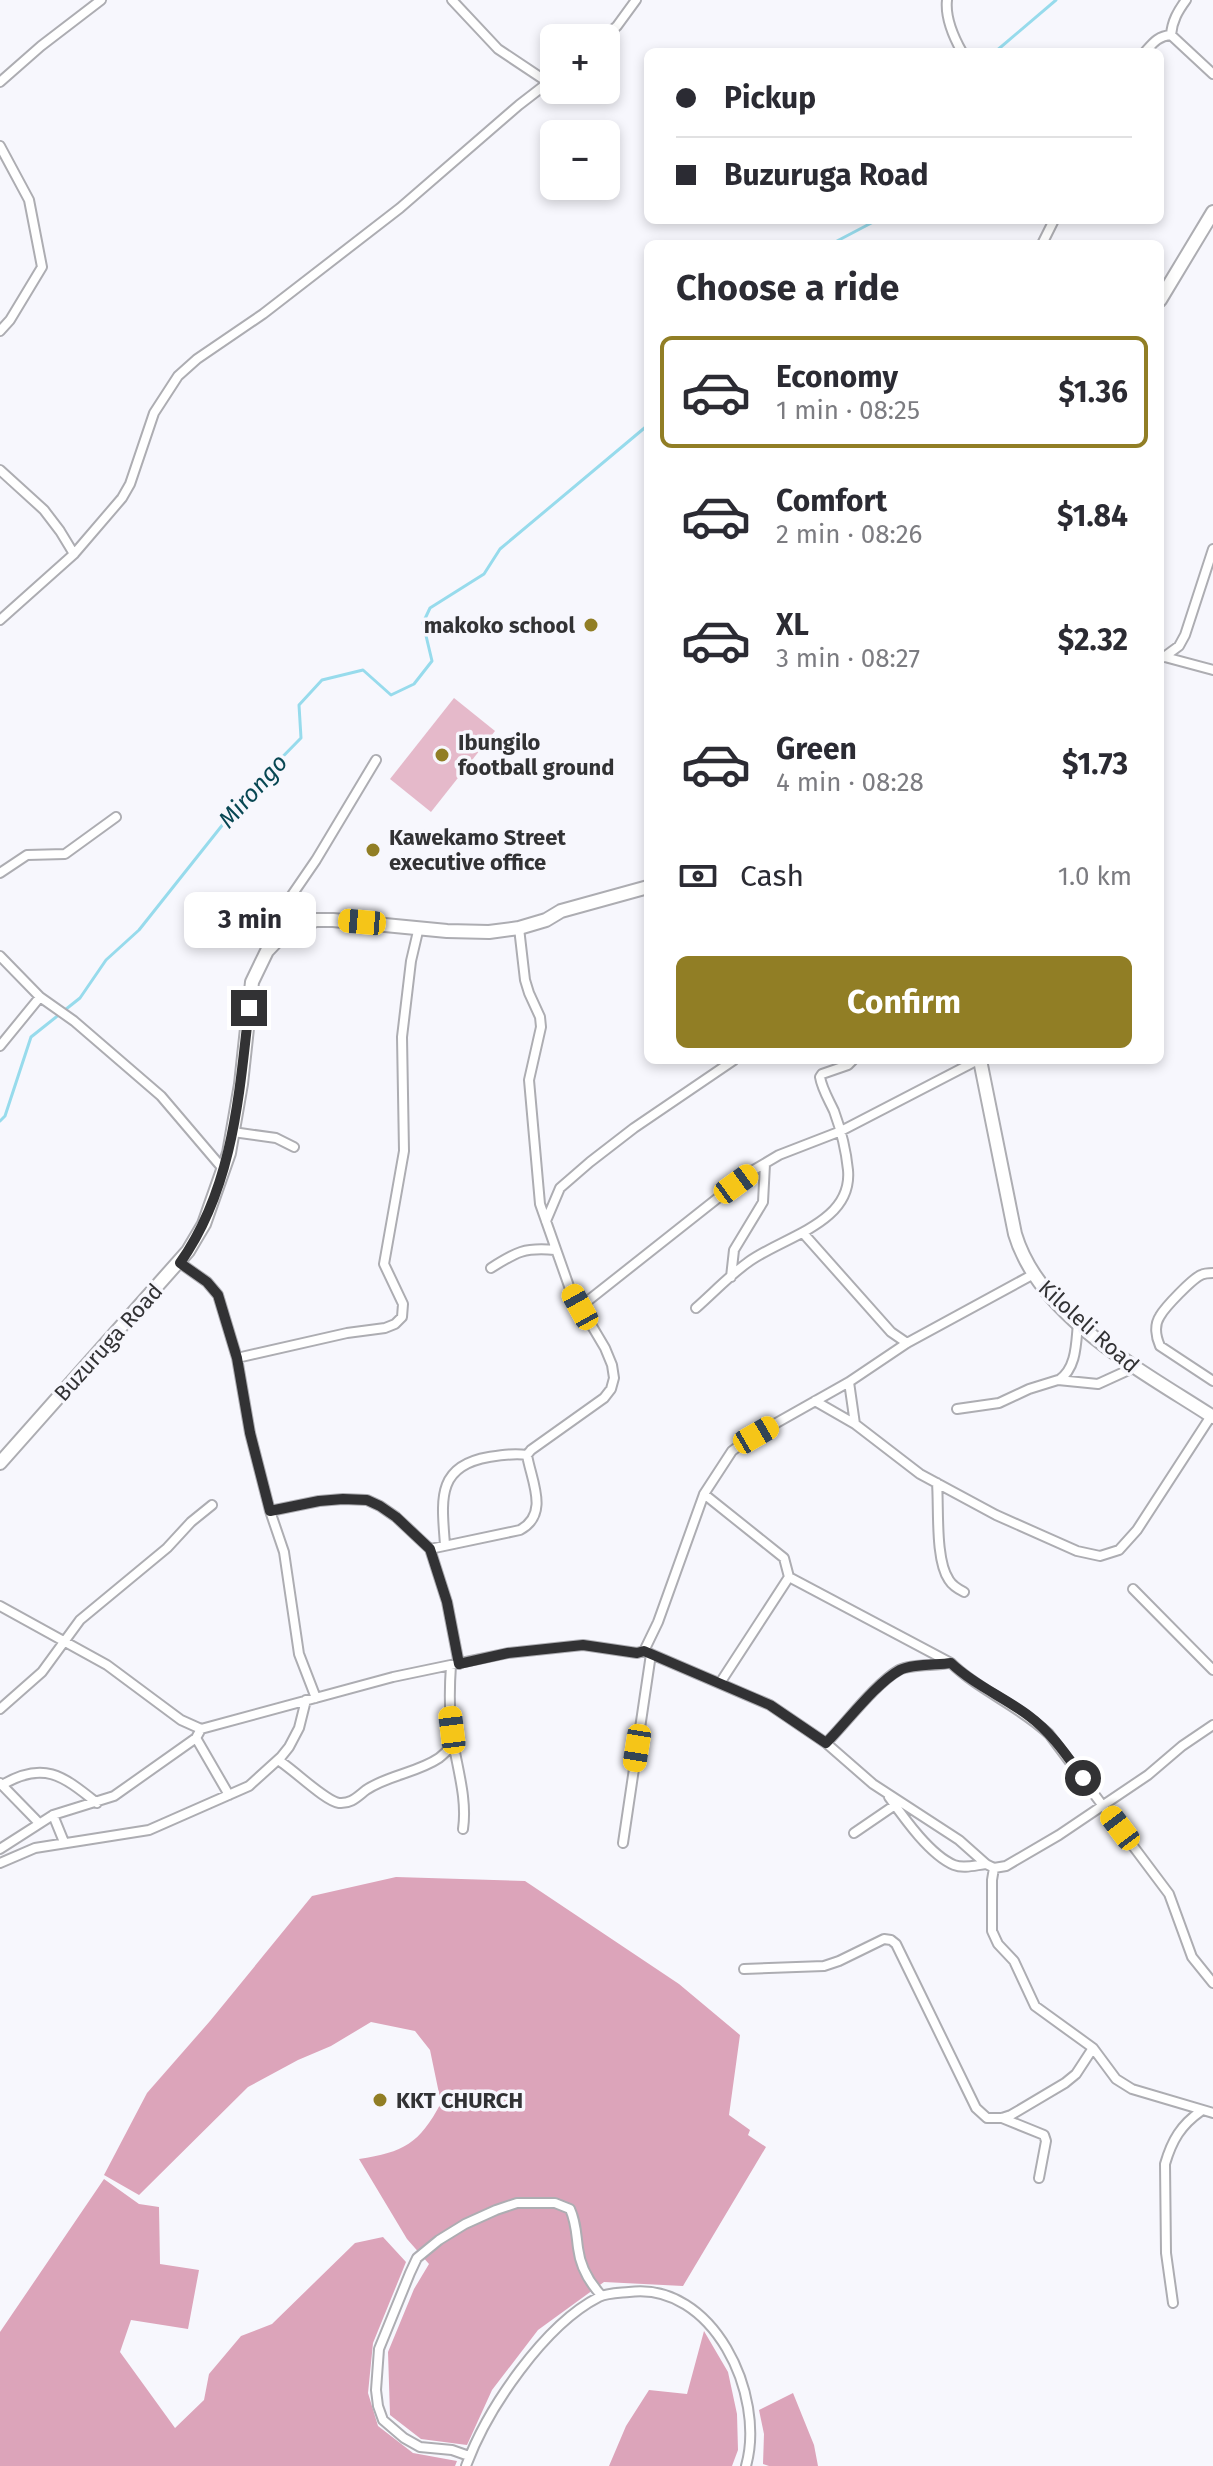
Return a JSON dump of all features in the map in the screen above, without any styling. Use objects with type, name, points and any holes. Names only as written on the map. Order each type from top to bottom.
[{"type":"main road","points":[[1164,293],[1213,212]]},
{"type":"main road","points":[[301,924],[333,920],[489,932],[519,928],[546,920],[561,911],[644,888]]},
{"type":"main road","name":"Buzuruga Road","points":[[0,1463],[180,1263],[204,1224],[224,1171],[233,1132],[252,982],[276,940],[301,924]]},
{"type":"main road","name":"Kiloleli Road","points":[[980,1064],[1015,1234],[1032,1275],[1054,1300],[1133,1368],[1212,1417]]},
{"type":"street","points":[[0,82],[101,0]]},
{"type":"street","points":[[452,0],[498,49],[540,73]]},
{"type":"street","points":[[618,24],[636,0]]},
{"type":"street","points":[[947,0],[950,27],[960,48]]},
{"type":"street","points":[[1186,0],[1171,26],[1171,35],[1213,74]]},
{"type":"street","points":[[1148,48],[1154,40],[1171,35]]},
{"type":"street","points":[[0,620],[74,554],[108,516],[127,489],[154,413],[178,376],[400,208],[540,89]]},
{"type":"street","points":[[0,146],[29,200],[42,267],[0,331]]},
{"type":"street","points":[[0,470],[44,510],[74,554]]},
{"type":"street","points":[[1164,655],[1179,646],[1185,635],[1213,549]]},
{"type":"street","points":[[1164,657],[1213,670]]},
{"type":"street","points":[[301,924],[289,912],[289,902],[376,760]]},
{"type":"street","points":[[0,873],[27,855],[65,854],[116,817]]},
{"type":"street","points":[[237,1358],[347,1333],[385,1328],[402,1317],[404,1308],[384,1264],[404,1151],[402,1037],[411,961],[419,927]]},
{"type":"street","points":[[519,928],[525,980],[541,1027],[529,1080],[540,1204],[570,1289],[605,1348],[614,1378],[604,1398],[527,1455]]},
{"type":"street","points":[[0,956],[40,997],[74,1021],[161,1096],[224,1171]]},
{"type":"street","points":[[0,1046],[40,997]]},
{"type":"street","points":[[546,1222],[560,1188],[634,1128],[728,1064]]},
{"type":"street","points":[[696,1308],[747,1263],[773,1246],[814,1228],[848,1189],[841,1131],[820,1077],[849,1064]]},
{"type":"street","points":[[580,1307],[736,1184],[779,1155],[841,1131],[971,1064]]},
{"type":"street","points":[[233,1132],[276,1138],[294,1147]]},
{"type":"street","points":[[731,1277],[734,1250],[763,1202],[765,1164]]},
{"type":"street","points":[[803,1233],[891,1332],[907,1343]]},
{"type":"street","points":[[491,1268],[522,1251],[536,1248],[555,1250]]},
{"type":"street","points":[[0,1863],[23,1851],[149,1830],[249,1786],[289,1747],[311,1699],[299,1654],[284,1552],[250,1433],[237,1358],[215,1289],[180,1263]]},
{"type":"street","points":[[1213,1273],[1193,1280],[1160,1315],[1156,1337],[1160,1346],[1213,1381]]},
{"type":"street","points":[[623,1843],[648,1652],[704,1494],[732,1451],[849,1382],[907,1343],[1032,1275]]},
{"type":"street","points":[[957,1409],[999,1403],[1065,1376],[1073,1359],[1078,1322]]},
{"type":"street","points":[[1058,1380],[1098,1384],[1133,1368]]},
{"type":"street","points":[[849,1382],[855,1424]]},
{"type":"street","points":[[815,1401],[855,1424],[920,1474],[996,1515],[1077,1551],[1100,1556],[1119,1550],[1137,1530],[1212,1417]]},
{"type":"street","points":[[445,1545],[442,1502],[451,1474],[476,1460],[511,1454],[527,1455]]},
{"type":"street","points":[[430,1549],[526,1527],[538,1502],[527,1455]]},
{"type":"street","points":[[937,1483],[940,1554],[944,1571],[950,1583],[964,1592]]},
{"type":"street","points":[[704,1494],[784,1558],[789,1577],[951,1663],[965,1676],[1032,1718],[1049,1734],[1169,1894],[1192,1957],[1213,1983]]},
{"type":"street","points":[[270,1511],[319,1501],[367,1500],[396,1517],[430,1549],[447,1602],[455,1664],[449,1710],[463,1796],[463,1829]]},
{"type":"street","points":[[0,1709],[42,1672],[80,1620],[167,1548],[212,1505]]},
{"type":"street","points":[[720,1683],[789,1577]]},
{"type":"street","points":[[1133,1589],[1213,1670]]},
{"type":"street","points":[[0,1606],[107,1665],[181,1720],[201,1729],[393,1677],[544,1647],[583,1645],[648,1652],[770,1705],[826,1743],[886,1793],[959,1840],[990,1866],[991,1923],[998,1944],[1014,1961],[1035,2006],[1093,2048],[1116,2079],[1132,2089],[1213,2113]]},
{"type":"street","points":[[826,1743],[899,1670],[951,1663]]},
{"type":"street","points":[[886,1793],[917,1835],[951,1863],[963,1867],[1006,1866],[1045,1844],[1148,1775],[1213,1725]]},
{"type":"street","points":[[0,1849],[53,1815],[114,1796],[196,1738],[201,1729]]},
{"type":"street","points":[[196,1738],[229,1795]]},
{"type":"street","points":[[278,1760],[319,1792],[341,1803],[352,1801],[376,1785],[428,1764],[453,1745]]},
{"type":"street","points":[[39,1823],[1,1784],[26,1773],[49,1772],[75,1785],[97,1803]]},
{"type":"street","points":[[854,1833],[895,1805]]},
{"type":"street","points":[[53,1815],[64,1842]]},
{"type":"street","points":[[744,1969],[824,1966],[884,1939],[891,1940],[896,1944],[976,2108],[987,2118],[1002,2118],[1044,2135],[1046,2141],[1039,2178]]},
{"type":"street","points":[[1002,2118],[1065,2083],[1076,2074],[1093,2048]]},
{"type":"street","points":[[1173,2303],[1166,2253],[1165,2164],[1180,2128],[1201,2111]]},
{"type":"street","points":[[469,2456],[452,2450],[420,2447],[383,2420],[378,2406],[379,2349],[417,2258],[465,2224],[496,2210],[517,2203],[555,2203],[570,2209],[577,2223],[578,2250],[584,2269],[601,2295]]},
{"type":"street","points":[[466,2466],[497,2404],[541,2344],[566,2320],[601,2295],[639,2291],[660,2292],[680,2299],[702,2317],[727,2349],[740,2372],[749,2417],[751,2449],[746,2466]]},
{"type":"shaded area","name":"Ibungilo football ground","points":[[454,698],[495,731],[431,812],[390,779]]},
{"type":"shaded area","points":[[396,1877],[525,1881],[679,1984],[740,2035],[729,2115],[750,2130],[748,2135],[766,2147],[683,2286],[604,2282],[538,2330],[492,2390],[467,2445],[421,2439],[390,2415],[388,2352],[414,2289],[429,2264],[407,2239],[359,2159],[388,2153],[409,2144],[425,2128],[441,2103],[430,2050],[415,2031],[371,2022],[331,2046],[248,2087],[139,2195],[104,2175],[147,2093],[312,1896]]},
{"type":"shaded area","points":[[104,2179],[139,2204],[159,2207],[160,2264],[199,2270],[188,2329],[131,2320],[120,2352],[175,2428],[204,2400],[209,2374],[241,2336],[272,2324],[355,2243],[383,2237],[406,2262],[373,2343],[368,2393],[378,2426],[413,2453],[457,2461],[455,2466],[0,2466],[0,2332]]},
{"type":"shaded area","points":[[704,2331],[728,2372],[737,2414],[738,2450],[732,2466],[609,2466],[626,2426],[649,2390],[687,2394]]},
{"type":"shaded area","points":[[793,2393],[814,2445],[818,2466],[763,2464],[764,2434],[759,2410]]},
{"type":"waterway","name":"Mirongo","points":[[1000,48],[1056,0]]},
{"type":"waterway","name":"Mirongo","points":[[839,240],[869,224]]},
{"type":"waterway","name":"Mirongo","points":[[0,1121],[5,1116],[31,1037],[80,998],[106,960],[139,930],[251,789],[301,738],[299,705],[322,680],[363,670],[391,695],[414,684],[432,661],[423,623],[430,608],[484,574],[500,549],[644,428]]},
{"type":"place","name":"makoko school","points":[[591,625]]},
{"type":"place","name":"Ibungilo football ground","points":[[442,755]]},
{"type":"place","name":"Kawekamo Street executive office","points":[[373,850]]},
{"type":"place","name":"KKT CHURCH","points":[[380,2100]]},
{"type":"route","points":[[249,1008],[241,1084],[224,1171],[204,1224],[180,1263],[212,1286],[218,1295],[237,1358],[250,1433],[270,1511],[319,1501],[367,1500],[396,1517],[430,1549],[447,1602],[459,1664],[544,1647],[583,1645],[637,1653],[644,1651],[770,1705],[826,1743],[899,1670],[951,1663],[965,1676],[1032,1718],[1049,1734],[1083,1778]]}]
